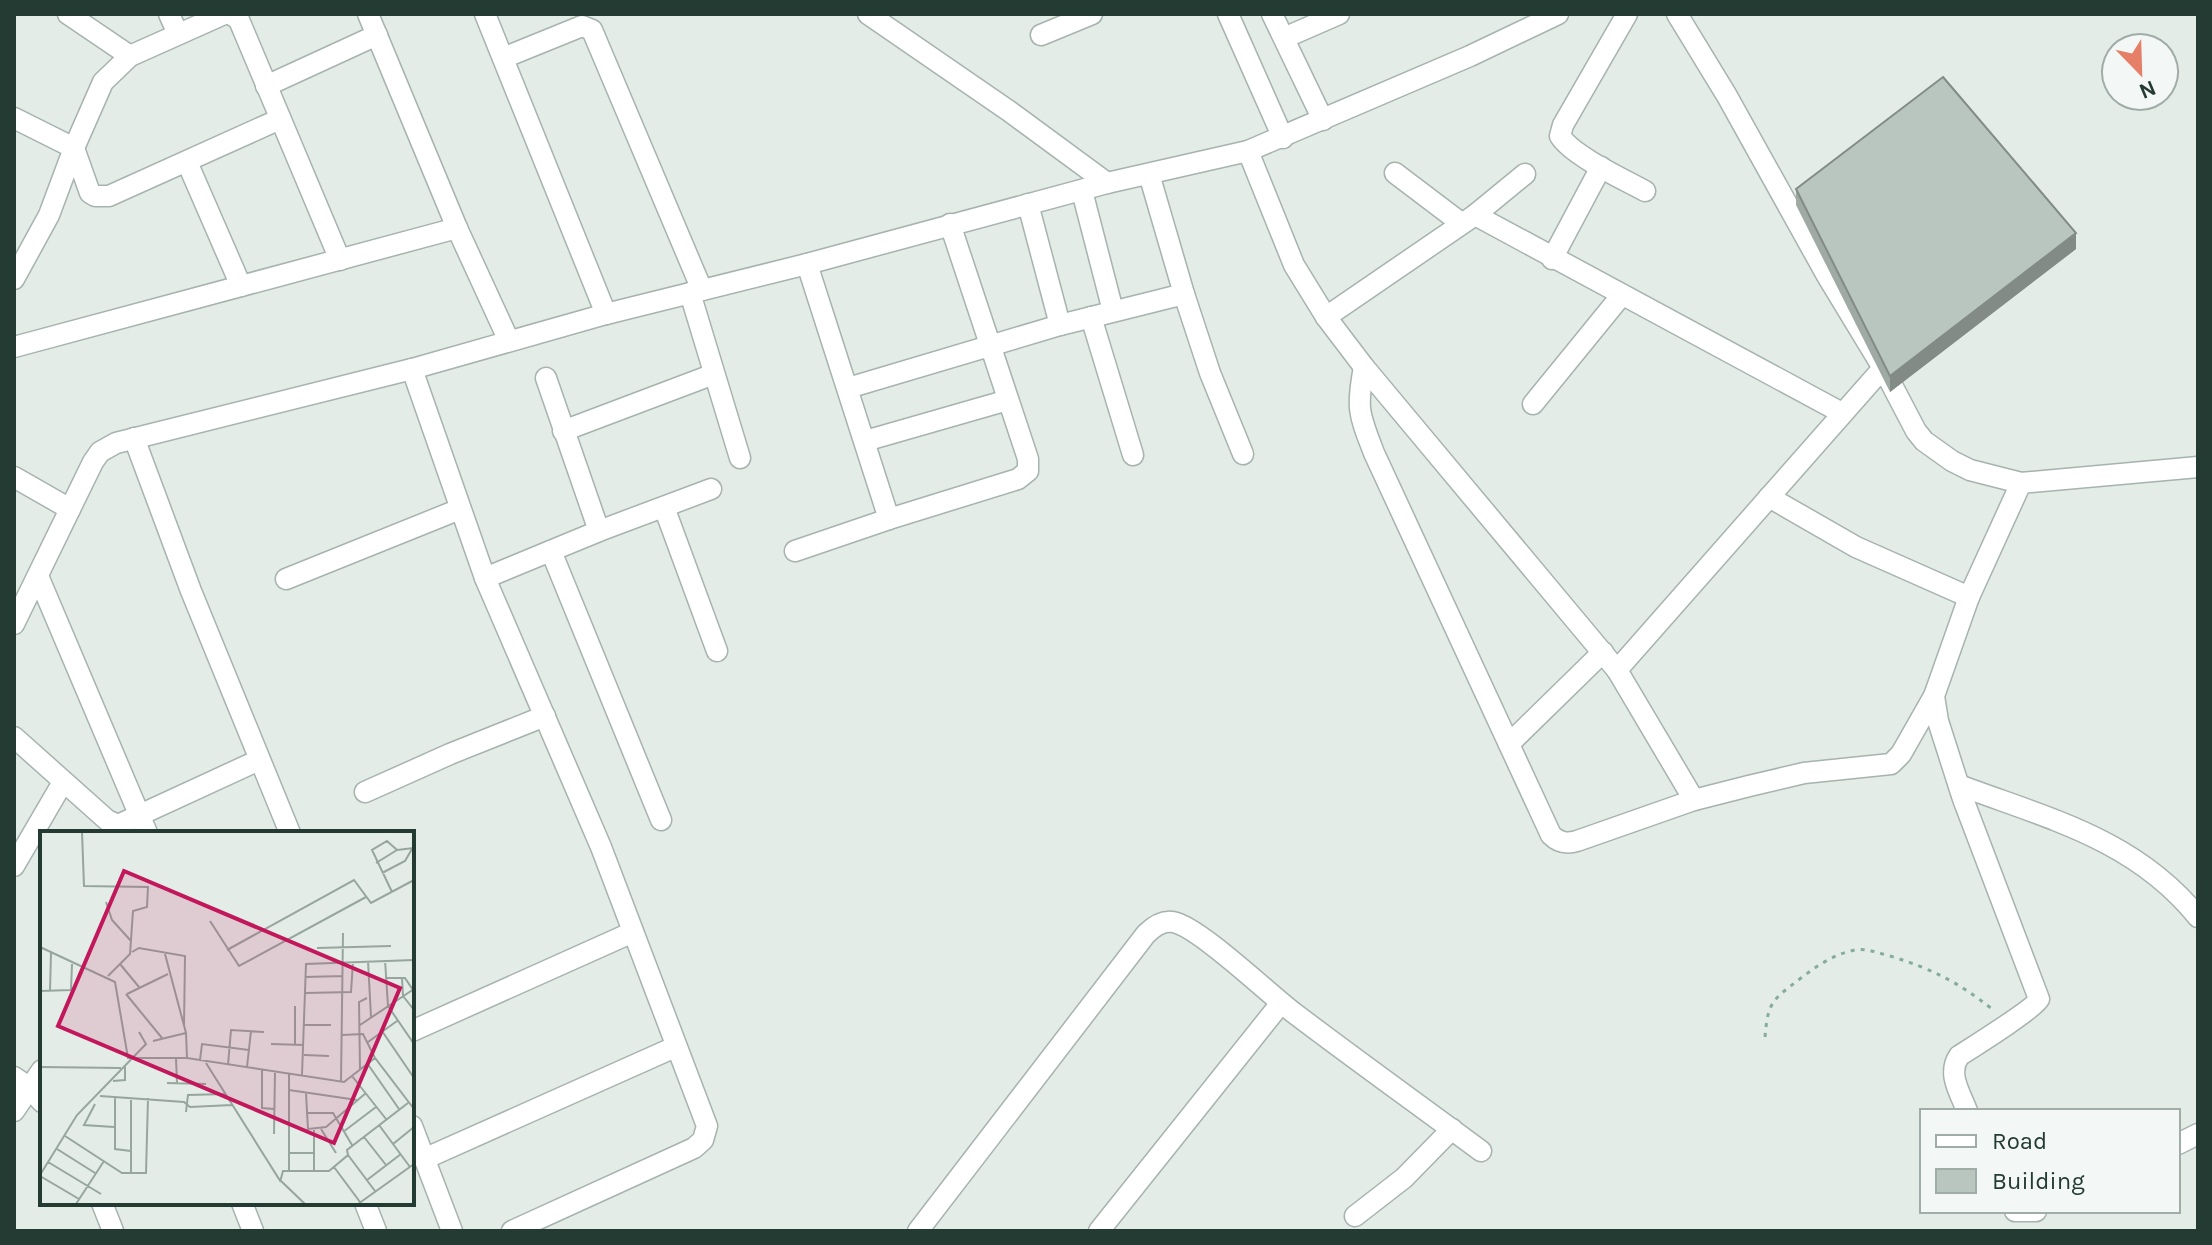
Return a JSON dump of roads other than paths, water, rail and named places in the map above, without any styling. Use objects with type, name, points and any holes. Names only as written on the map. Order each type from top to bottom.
[{"type":"street","points":[[68,14],[130,56]]},
{"type":"street","points":[[169,14],[178,34]]},
{"type":"street","points":[[14,279],[49,215],[103,82],[130,56],[224,14]]},
{"type":"street","points":[[231,14],[239,20],[340,260]]},
{"type":"street","points":[[368,14],[457,228],[509,341]]},
{"type":"street","points":[[485,14],[606,314]]},
{"type":"street","points":[[1041,35],[1092,14]]},
{"type":"street","points":[[1228,14],[1283,138]]},
{"type":"street","points":[[1272,14],[1323,120]]},
{"type":"street","points":[[1284,38],[1339,14]]},
{"type":"street","points":[[14,624],[100,452],[134,438],[412,369],[606,314],[807,264],[1107,183],[1248,151],[1558,14]]},
{"type":"street","points":[[1627,14],[1561,132],[1564,141],[1601,167],[1645,191]]},
{"type":"street","points":[[1677,14],[1883,368],[1916,431],[1936,452],[1970,470],[2021,483],[2198,467]]},
{"type":"street","points":[[879,16],[1107,183]]},
{"type":"street","points":[[503,58],[582,26],[592,30],[696,292],[714,374],[740,458]]},
{"type":"street","points":[[266,86],[377,35]]},
{"type":"street","points":[[14,118],[74,148],[90,193],[95,196],[109,196],[280,119]]},
{"type":"street","points":[[1248,151],[1294,265],[1326,317],[1364,367],[1617,670],[1694,800]]},
{"type":"street","points":[[187,162],[241,286]]},
{"type":"street","points":[[1552,259],[1601,167]]},
{"type":"street","points":[[1395,173],[1468,219],[1684,327],[1842,413]]},
{"type":"street","points":[[1149,174],[1210,373],[1243,454]]},
{"type":"street","points":[[1326,317],[1468,219],[1525,174]]},
{"type":"street","points":[[1082,191],[1113,311]]},
{"type":"street","points":[[1028,204],[1060,325]]},
{"type":"street","points":[[795,551],[1025,476],[1028,471],[1028,459],[950,224]]},
{"type":"street","points":[[14,347],[457,228]]},
{"type":"street","points":[[807,264],[889,519]]},
{"type":"street","points":[[848,388],[1060,325],[1184,294]]},
{"type":"street","points":[[1533,404],[1621,296]]},
{"type":"street","points":[[1091,317],[1133,455]]},
{"type":"street","points":[[1364,367],[1358,399],[1362,422],[1374,453],[1551,835],[1562,842],[1577,841],[1694,800],[1804,773],[1891,764],[1901,754],[1934,696],[1969,597],[2021,483]]},
{"type":"street","points":[[1617,670],[1883,368]]},
{"type":"street","points":[[412,369],[485,578],[601,847],[675,1047],[705,1118],[706,1133],[694,1148],[512,1231]]},
{"type":"street","points":[[563,431],[714,374]]},
{"type":"street","points":[[546,378],[599,531]]},
{"type":"street","points":[[865,441],[1008,400]]},
{"type":"street","points":[[134,438],[191,591],[289,831]]},
{"type":"street","points":[[14,477],[70,509]]},
{"type":"street","points":[[485,578],[711,489]]},
{"type":"street","points":[[1769,497],[1856,547],[1969,597]]},
{"type":"street","points":[[664,507],[717,651]]},
{"type":"street","points":[[286,579],[460,509]]},
{"type":"street","points":[[551,551],[661,820]]},
{"type":"street","points":[[38,576],[144,824]]},
{"type":"street","points":[[1509,744],[1603,652]]},
{"type":"street","points":[[1934,696],[1938,721],[1959,785],[2038,995],[2038,1003],[2034,1007],[1959,1056],[1953,1067],[1966,1109]]},
{"type":"street","points":[[365,792],[460,749],[545,716]]},
{"type":"street","points":[[14,737],[114,824],[144,824],[259,760]]},
{"type":"street","points":[[14,866],[63,782]]},
{"type":"street","points":[[1959,785],[2109,842],[2156,873],[2198,917]]},
{"type":"street","points":[[918,1231],[1137,945],[1155,926],[1166,922],[1184,926],[1281,1003],[1481,1151]]},
{"type":"street","points":[[414,1030],[633,932]]},
{"type":"street","points":[[1099,1231],[1281,1003]]},
{"type":"street","points":[[424,1159],[675,1047]]},
{"type":"street","points":[[14,1111],[29,1089]]},
{"type":"street","points":[[1355,1216],[1404,1178],[1452,1129]]},
{"type":"street","points":[[414,1132],[452,1231]]},
{"type":"street","points":[[2180,1143],[2198,1134]]},
{"type":"street","points":[[103,1205],[113,1231]]},
{"type":"street","points":[[243,1205],[253,1231]]},
{"type":"street","points":[[366,1205],[376,1231]]}]
